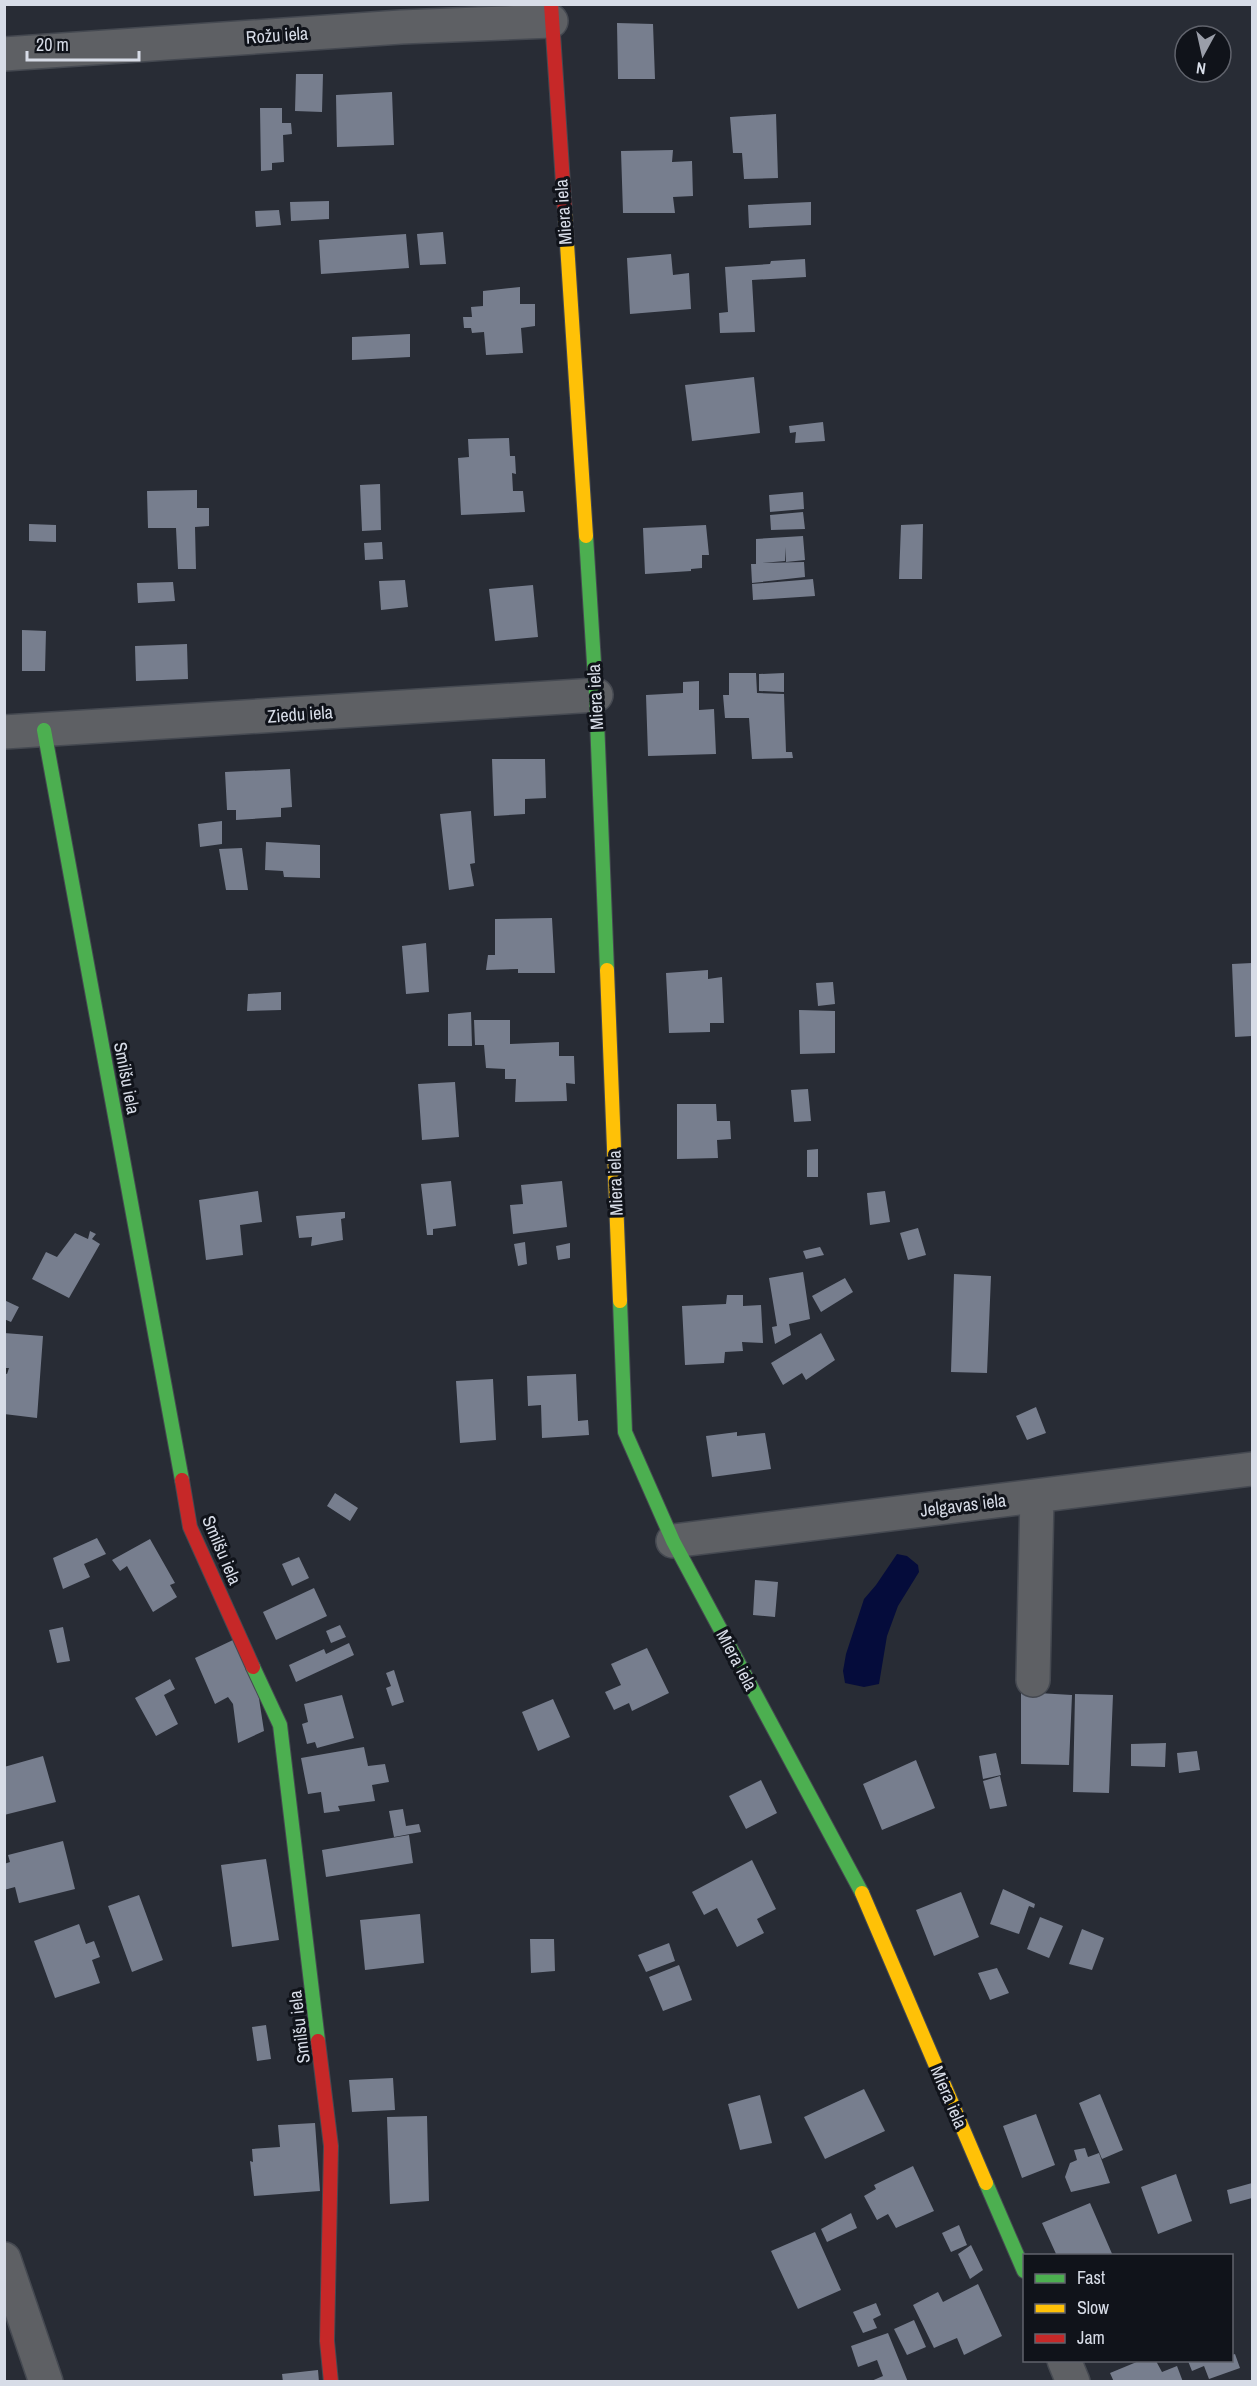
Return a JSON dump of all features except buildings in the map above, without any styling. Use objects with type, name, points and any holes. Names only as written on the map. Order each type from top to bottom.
[{"type":"street","name":"Rožu iela","points":[[4,54],[401,27],[551,13]]},
{"type":"street","name":"Miera iela","points":[[551,13],[596,695],[625,1432],[673,1541],[860,1889],[1023,2269]]},
{"type":"street","name":"Ziedu iela","points":[[4,732],[596,695]]},
{"type":"street","name":"Smilšu iela","points":[[44,730],[164,1373],[190,1527],[280,1725],[332,2146],[327,2341],[331,2382]]},
{"type":"street","name":"Jelgavas iela","points":[[673,1541],[1252,1469]]},
{"type":"street","points":[[1033,1680],[1037,1496]]},
{"type":"street","points":[[4,2259],[46,2382]]},
{"type":"street","points":[[1064,2362],[1073,2382]]},
{"type":"shaded area","points":[[897,1554],[907,1556],[918,1565],[919,1572],[898,1606],[887,1636],[879,1684],[864,1687],[845,1683],[843,1671],[846,1654],[864,1599]]},
{"type":"traffic: fast","points":[[586,536],[596,695],[607,970]]},
{"type":"traffic: fast","points":[[44,730],[182,1480]]},
{"type":"traffic: fast","points":[[620,1301],[625,1432],[673,1541],[862,1893]]},
{"type":"traffic: fast","points":[[253,1667],[280,1725],[318,2041]]},
{"type":"traffic: fast","points":[[986,2183],[1023,2269]]},
{"type":"traffic: slow","points":[[565,213],[586,536]]},
{"type":"traffic: slow","points":[[607,970],[620,1301]]},
{"type":"traffic: slow","points":[[862,1893],[986,2183]]},
{"type":"traffic: jam","points":[[551,4],[565,213]]},
{"type":"traffic: jam","points":[[182,1480],[190,1527],[253,1667]]},
{"type":"traffic: jam","points":[[318,2041],[331,2146],[327,2341],[331,2382]]}]
